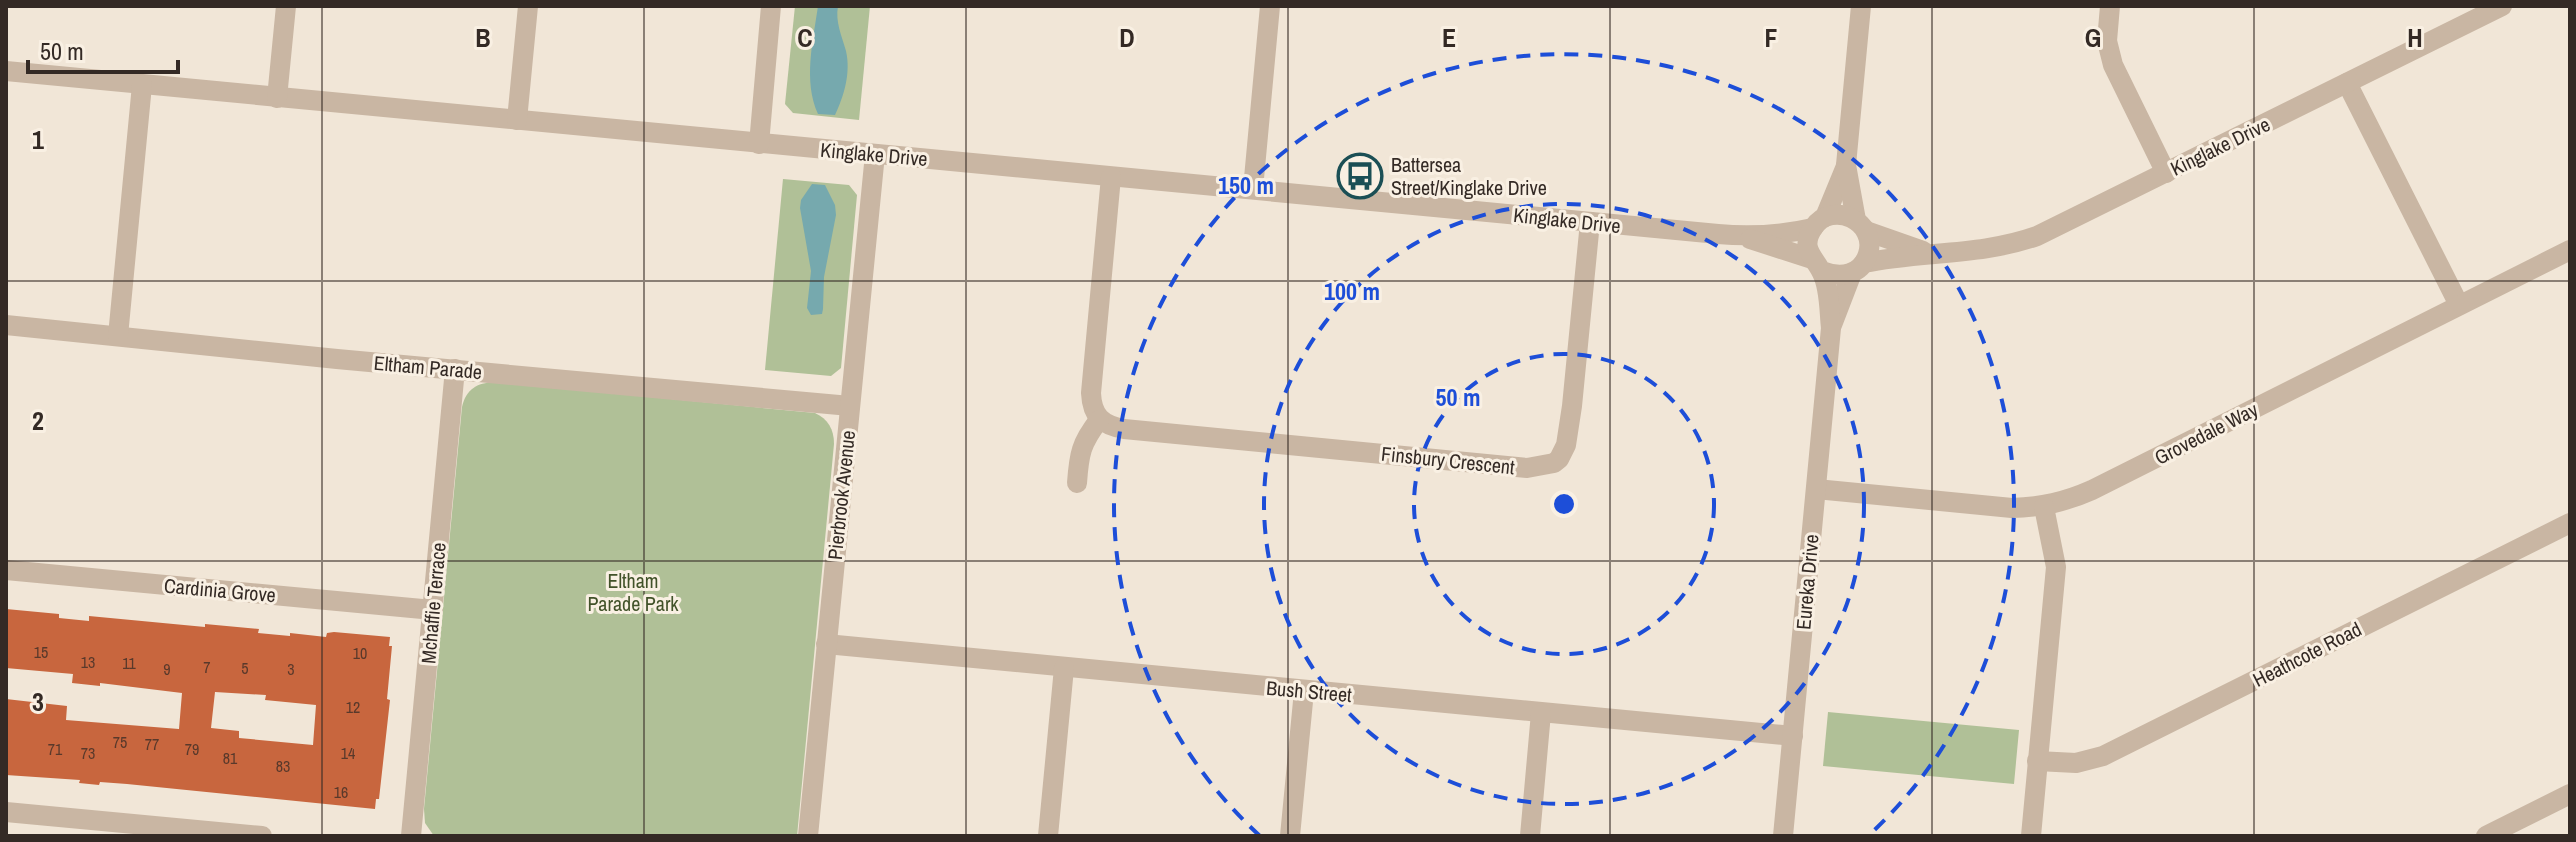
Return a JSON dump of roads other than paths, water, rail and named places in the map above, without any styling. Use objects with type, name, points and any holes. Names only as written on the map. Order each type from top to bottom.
[{"type":"street","points":[[277,98],[286,6]]},
{"type":"street","points":[[517,120],[528,6]]},
{"type":"street","points":[[759,144],[771,6]]},
{"type":"street","points":[[1253,189],[1270,6]]},
{"type":"street","points":[[1846,165],[1808,243],[1817,265],[1842,276],[1858,268],[1869,247],[1846,165],[1861,6]]},
{"type":"street","points":[[2110,6],[2107,41],[2113,65],[2166,173]]},
{"type":"street","name":"Kinglake Drive","points":[[1858,268],[1927,253],[1978,251],[2021,242],[2502,6]]},
{"type":"street","name":"Kinglake Drive","points":[[6,71],[1742,236],[1796,232],[1819,222]]},
{"type":"street","points":[[2347,83],[2459,305]]},
{"type":"street","points":[[118,336],[142,85]]},
{"type":"street","name":"Pierbrook Avenue","points":[[808,836],[875,154]]},
{"type":"street","points":[[1077,483],[1080,450],[1099,420],[1091,404],[1091,393],[1111,177]]},
{"type":"street","points":[[1819,222],[1841,214],[1861,226]]},
{"type":"street","name":"Finsbury Crescent","points":[[1099,420],[1124,429],[1527,468],[1546,466],[1559,459],[1568,435],[1590,222]]},
{"type":"street","name":"Kinglake Drive","points":[[1861,226],[1927,253]]},
{"type":"street","name":"Kinglake Drive","points":[[1742,236],[1817,265]]},
{"type":"street","name":"Grovedale Way","points":[[1816,489],[1986,506],[2044,507],[2092,490],[2570,250]]},
{"type":"street","name":"Eureka Drive","points":[[1783,836],[1831,328],[1817,265]]},
{"type":"street","name":"Eureka Drive","points":[[1831,328],[1858,268]]},
{"type":"street","name":"Eltham Parade","points":[[6,325],[850,406]]},
{"type":"street","name":"Mchaffie Terrace","points":[[411,836],[455,369]]},
{"type":"street","points":[[2031,836],[2056,567],[2044,507]]},
{"type":"street","name":"Heathcote Road","points":[[2037,761],[2076,763],[2103,756],[2570,523]]},
{"type":"street","name":"Cardinia Grove","points":[[6,570],[433,610]]},
{"type":"street","name":"Bush Street","points":[[826,644],[1793,736]]},
{"type":"street","points":[[1048,836],[1064,668]]},
{"type":"street","points":[[1290,836],[1304,691]]},
{"type":"street","points":[[1530,836],[1541,713]]},
{"type":"street","points":[[2486,836],[2515,829],[2570,794]]},
{"type":"street","points":[[6,812],[262,836]]},
{"type":"water","points":[[818,6],[838,6],[838,23],[846,51],[846,84],[835,115],[818,114],[813,101],[810,61]]},
{"type":"water","points":[[812,184],[825,185],[835,205],[836,215],[824,277],[822,314],[811,315],[807,308],[811,271],[800,208],[801,200]]},
{"type":"place","name":"Battersea Street/Kinglake Drive","points":[[1360,176]]},
{"type":"park label","name":"Eltham Parade Park","points":[[633,592]]}]
